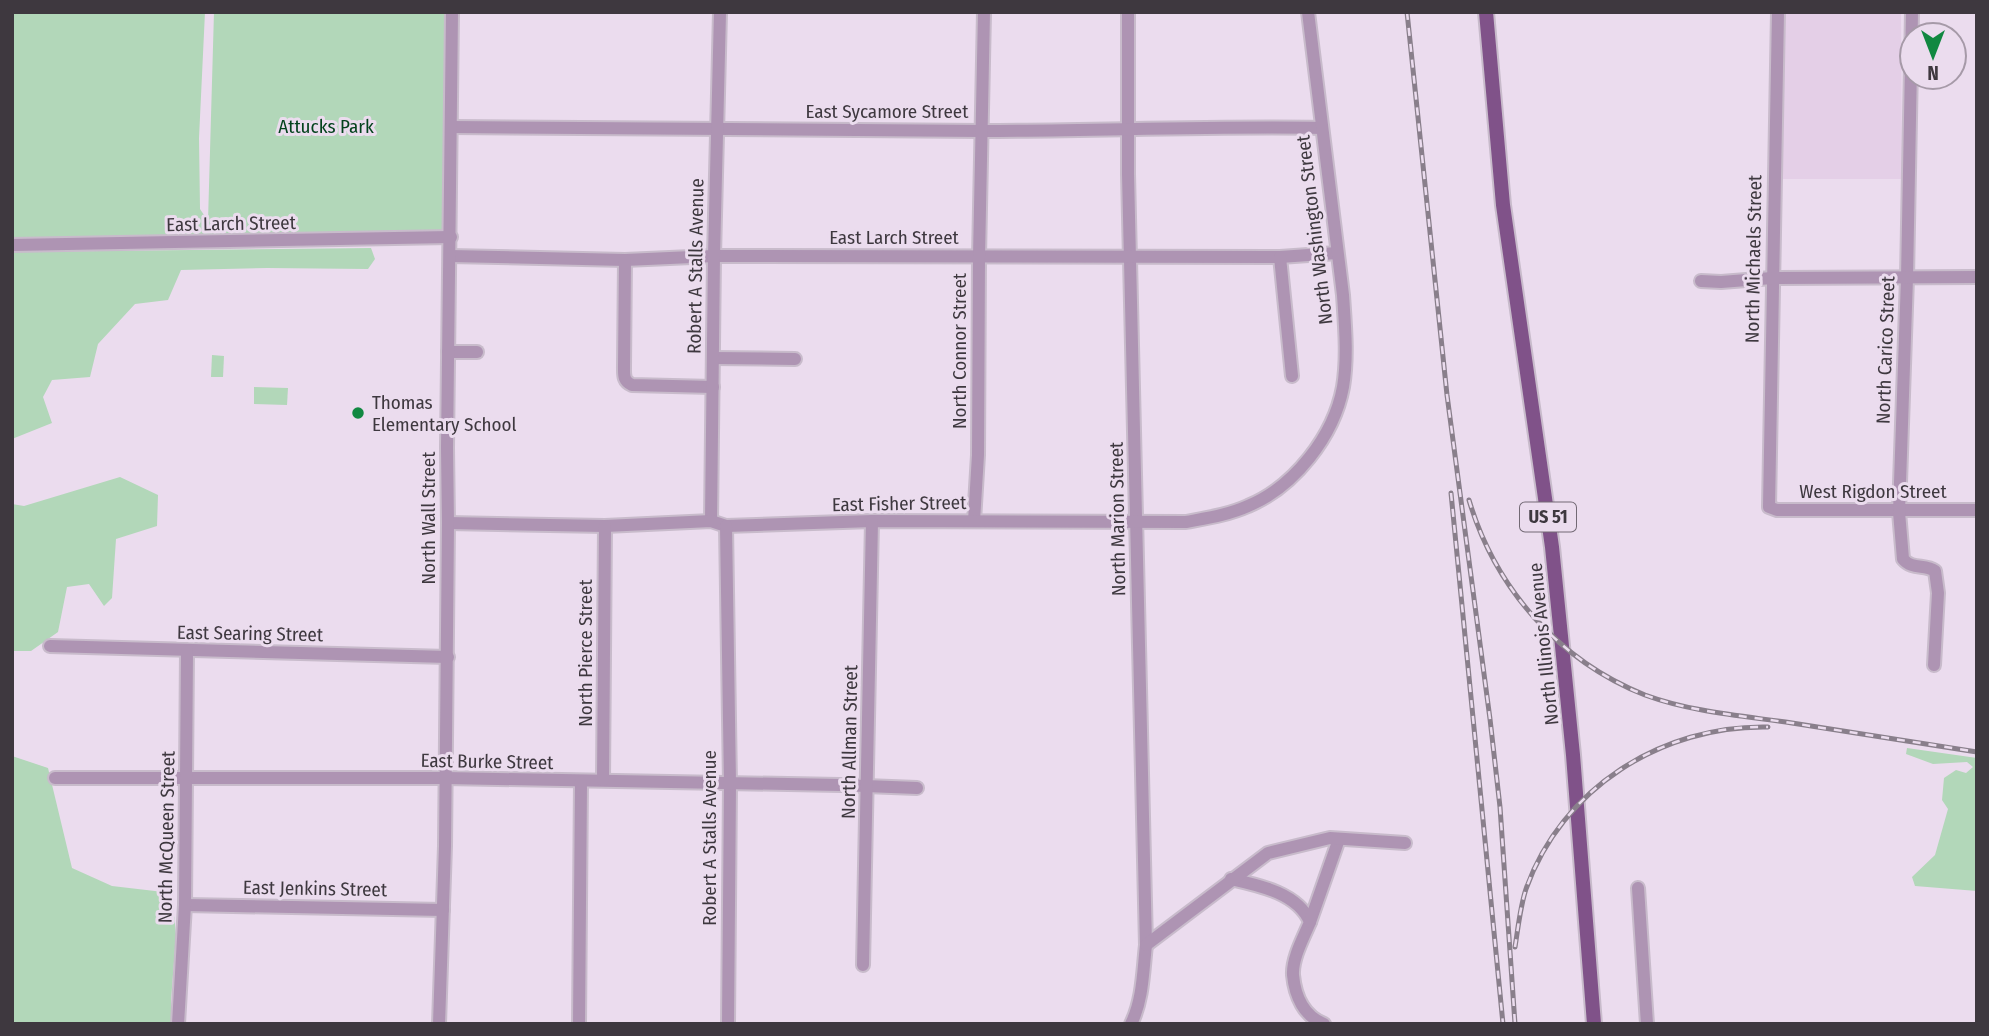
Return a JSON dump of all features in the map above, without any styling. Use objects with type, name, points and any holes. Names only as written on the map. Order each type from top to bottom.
[{"type":"main road","name":"North Illinois Avenue","points":[[1486,12],[1503,205],[1552,547],[1573,755],[1594,1024]]},
{"type":"street","name":"North Wall Street","points":[[439,1024],[448,657],[452,12]]},
{"type":"street","name":"Robert A Stalls Avenue","points":[[711,521],[720,12]]},
{"type":"street","name":"North Connor Street","points":[[974,521],[979,407],[984,12]]},
{"type":"street","name":"North Marion Street","points":[[1128,12],[1128,131],[1146,945],[1141,988],[1135,1015],[1130,1024]]},
{"type":"street","name":"North Washington Street","points":[[1308,12],[1346,337],[1343,386],[1332,420],[1321,439]]},
{"type":"street","name":"North Michaels Street","points":[[1769,507],[1778,12]]},
{"type":"street","name":"North Carico Street","points":[[1912,12],[1899,512],[1903,559],[1913,567],[1930,568],[1936,572],[1938,593],[1934,665]]},
{"type":"street","name":"East Sycamore Street","points":[[452,127],[981,131],[1322,128]]},
{"type":"street","name":"East Larch Street","points":[[12,245],[451,237]]},
{"type":"street","name":"East Larch Street","points":[[450,256],[625,260],[714,257],[1132,255],[1280,257],[1337,253]]},
{"type":"street","points":[[1280,257],[1292,376]]},
{"type":"street","points":[[625,260],[624,379],[632,385],[713,387]]},
{"type":"street","points":[[1701,281],[1977,277]]},
{"type":"street","points":[[448,352],[477,352]]},
{"type":"street","points":[[713,358],[795,359]]},
{"type":"street","name":"East Fisher Street","points":[[449,523],[605,526],[711,521],[726,526],[872,521],[1197,520],[1219,517],[1250,505],[1274,491],[1298,470],[1321,439]]},
{"type":"street","name":"West Rigdon Street","points":[[1769,507],[1777,510],[1899,512],[1977,510]]},
{"type":"street","name":"North Allman Street","points":[[863,964],[872,521]]},
{"type":"street","name":"North Pierce Street","points":[[603,780],[605,526]]},
{"type":"street","name":"Robert A Stalls Avenue","points":[[726,526],[730,784],[728,1024]]},
{"type":"street","name":"East Searing Street","points":[[50,646],[448,657]]},
{"type":"street","name":"North McQueen Street","points":[[178,1024],[185,905],[187,651]]},
{"type":"street","name":"East Burke Street","points":[[55,778],[603,780],[917,789]]},
{"type":"street","points":[[579,1024],[581,782]]},
{"type":"street","points":[[1146,945],[1268,853],[1330,838],[1405,843]]},
{"type":"street","points":[[1324,1024],[1312,1019],[1301,1003],[1293,973],[1339,839]]},
{"type":"street","points":[[1231,879],[1273,891],[1305,910],[1310,922]]},
{"type":"street","points":[[1638,888],[1647,1024]]},
{"type":"street","name":"East Jenkins Street","points":[[185,905],[443,910]]},
{"type":"shaded area","points":[[1785,12],[1901,12],[1901,21],[1898,21],[1898,91],[1901,91],[1902,179],[1782,179]]},
{"type":"green space","name":"Attucks Park","points":[[12,12],[205,12],[199,138],[200,209],[208,221],[214,12],[454,12],[451,237],[12,239]]},
{"type":"green space","points":[[371,248],[375,259],[368,269],[181,270],[168,300],[135,304],[98,344],[90,377],[52,380],[43,397],[52,423],[12,439],[12,252]]},
{"type":"green space","points":[[212,355],[224,356],[223,377],[211,377]]},
{"type":"green space","points":[[254,387],[288,388],[287,405],[254,404]]},
{"type":"green space","points":[[120,477],[158,495],[157,526],[116,539],[112,598],[104,606],[89,584],[67,587],[58,632],[31,651],[12,651],[12,504],[24,506]]},
{"type":"green space","points":[[1907,748],[1977,758],[1977,891],[1915,886],[1912,877],[1935,855],[1948,809],[1942,800],[1944,778],[1956,770],[1966,773],[1973,767],[1967,762],[1933,764],[1906,754]]},
{"type":"green space","points":[[12,756],[48,768],[72,868],[112,886],[172,893],[176,935],[171,1001],[173,1024],[12,1024]]},
{"type":"railway","points":[[1407,12],[1447,395],[1500,807],[1515,1024]]},
{"type":"railway","points":[[1451,493],[1503,1024]]},
{"type":"railway","points":[[1469,500],[1495,563],[1534,618],[1558,642],[1585,663],[1614,680],[1645,695],[1699,709],[1977,752]]},
{"type":"railway","points":[[1515,947],[1526,889],[1542,853],[1564,821],[1590,793],[1621,769],[1654,751],[1691,737],[1729,729],[1768,727]]},
{"type":"place","name":"Thomas Elementary School","points":[[358,413]]}]
